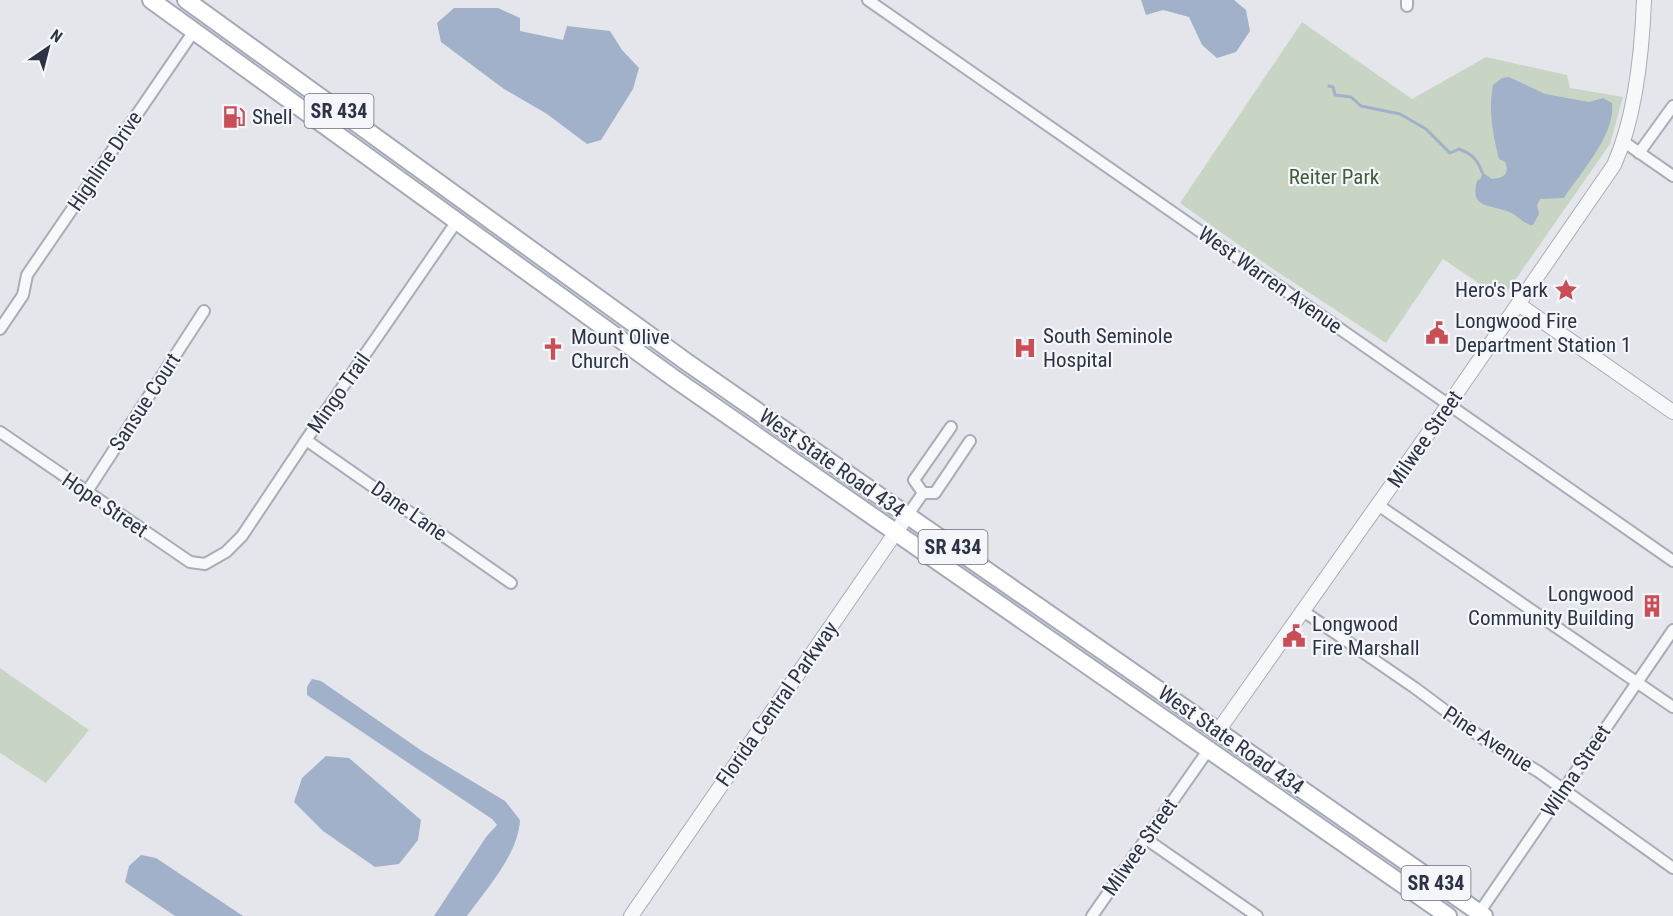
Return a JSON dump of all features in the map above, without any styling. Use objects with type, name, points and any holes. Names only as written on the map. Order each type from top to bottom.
[{"type":"main road","name":"West State Road 434","points":[[151,0],[675,379],[1209,749],[1441,914]]},
{"type":"main road","name":"West State Road 434","points":[[186,0],[688,363],[1482,914]]},
{"type":"main road","points":[[427,200],[451,205],[468,204]]},
{"type":"main road","points":[[457,221],[470,219],[492,222]]},
{"type":"main road","points":[[1182,731],[1202,735],[1218,731]]},
{"type":"main road","points":[[1209,749],[1249,753]]},
{"type":"street","name":"West Warren Avenue","points":[[868,0],[1673,561]]},
{"type":"street","name":"Milwee Street","points":[[1218,731],[1449,404],[1614,165],[1624,142],[1643,33],[1644,0]]},
{"type":"street","name":"Highline Drive","points":[[0,329],[23,295],[27,275],[194,31]]},
{"type":"street","points":[[1639,153],[1673,106]]},
{"type":"street","points":[[1624,142],[1673,176]]},
{"type":"street","name":"Mingo Trail","points":[[214,559],[226,552],[242,536],[457,221]]},
{"type":"street","points":[[1518,304],[1673,412]]},
{"type":"street","name":"Sansue Court","points":[[86,493],[204,311]]},
{"type":"street","points":[[923,493],[914,480],[951,427]]},
{"type":"street","name":"Hope Street","points":[[0,432],[190,562],[205,564],[214,559]]},
{"type":"street","name":"Dane Lane","points":[[306,440],[511,583]]},
{"type":"street","name":"Florida Central Parkway","points":[[632,916],[923,493],[935,493],[970,441]]},
{"type":"street","points":[[1378,505],[1673,707]]},
{"type":"street","name":"Pine Avenue","points":[[1303,611],[1415,688],[1473,732],[1539,771],[1673,868]]},
{"type":"street","name":"Wilma Street","points":[[1482,914],[1563,790],[1673,630]]},
{"type":"street","name":"Milwee Street","points":[[1092,916],[1209,749]]},
{"type":"street","points":[[1146,839],[1257,916]]},
{"type":"green space","name":"Reiter Park","points":[[1302,22],[1412,99],[1486,57],[1567,75],[1570,88],[1623,97],[1610,144],[1502,299],[1443,259],[1386,343],[1267,265],[1180,203]]},
{"type":"green space","points":[[0,668],[89,730],[46,783],[0,753]]},
{"type":"water","points":[[1141,0],[1234,0],[1246,10],[1250,31],[1236,52],[1217,58],[1202,45],[1189,17],[1163,10],[1146,15]]},
{"type":"water","points":[[454,8],[498,8],[520,18],[520,31],[563,40],[567,26],[610,31],[622,50],[639,68],[633,89],[601,140],[587,144],[547,114],[504,89],[441,42],[437,23]]},
{"type":"water","points":[[1509,77],[1545,94],[1589,102],[1603,98],[1612,103],[1609,127],[1596,152],[1564,198],[1540,199],[1537,205],[1539,214],[1533,225],[1527,224],[1509,212],[1483,204],[1476,197],[1477,181],[1481,178],[1482,172],[1492,179],[1505,175],[1507,170],[1505,162],[1499,159],[1491,104],[1493,85],[1502,78]]},
{"type":"water","points":[[312,679],[321,681],[422,751],[505,801],[520,820],[514,846],[508,858],[467,916],[434,916],[486,837],[497,825],[492,819],[307,695],[307,687]]},
{"type":"water","points":[[326,756],[349,758],[421,820],[418,840],[399,864],[375,867],[323,831],[294,802],[302,778]]},
{"type":"water","points":[[141,855],[156,858],[243,916],[175,916],[125,882],[129,866]]},
{"type":"waterway","points":[[1329,86],[1333,87],[1335,95],[1351,97],[1361,106],[1400,114],[1426,129],[1450,153],[1459,149],[1471,155],[1482,172]]},
{"type":"place","name":"Shell","points":[[234,117]]},
{"type":"place","name":"Hero's Park","points":[[1566,290]]},
{"type":"place","name":"Longwood Fire Department Station 1","points":[[1437,333]]},
{"type":"place","name":"South Seminole Hospital","points":[[1025,348]]},
{"type":"place","name":"Mount Olive Church","points":[[553,349]]},
{"type":"place","name":"Longwood Community Building","points":[[1652,606]]},
{"type":"place","name":"Longwood Fire Marshall","points":[[1294,636]]}]
